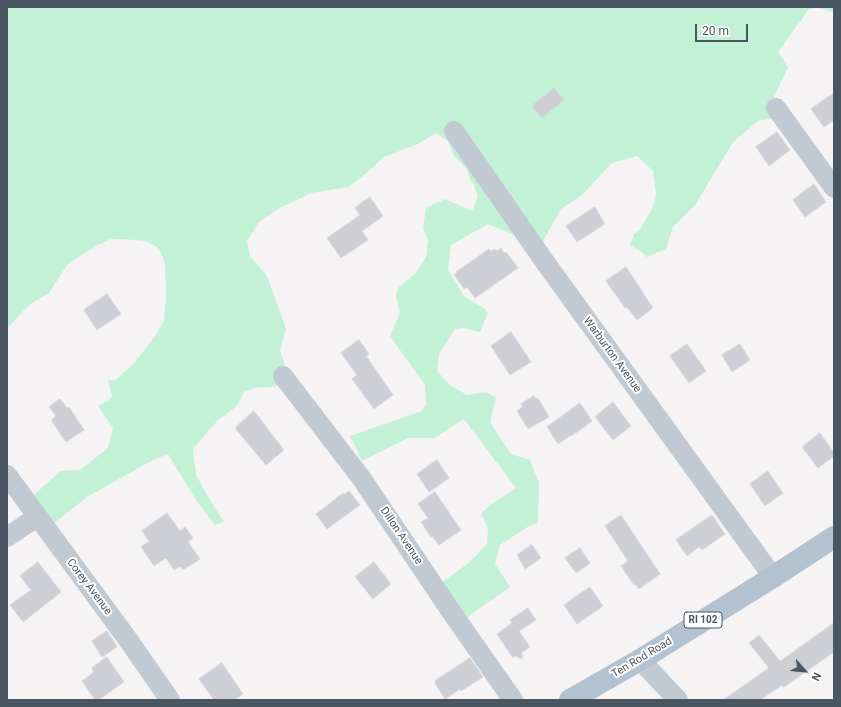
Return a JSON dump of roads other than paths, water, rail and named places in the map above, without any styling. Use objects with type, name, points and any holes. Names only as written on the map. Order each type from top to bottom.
[{"type":"main road","name":"Ten Rod Road","points":[[570,700],[640,660],[834,537]]},
{"type":"street","points":[[776,108],[834,188]]},
{"type":"street","name":"Warburton Avenue","points":[[454,131],[545,262],[773,577]]},
{"type":"street","name":"Dillon Avenue","points":[[283,376],[362,479],[450,610],[513,700]]},
{"type":"street","name":"Corey Avenue","points":[[7,475],[129,641],[170,700]]},
{"type":"street","points":[[7,537],[37,517]]},
{"type":"street","points":[[640,660],[678,700]]}]
